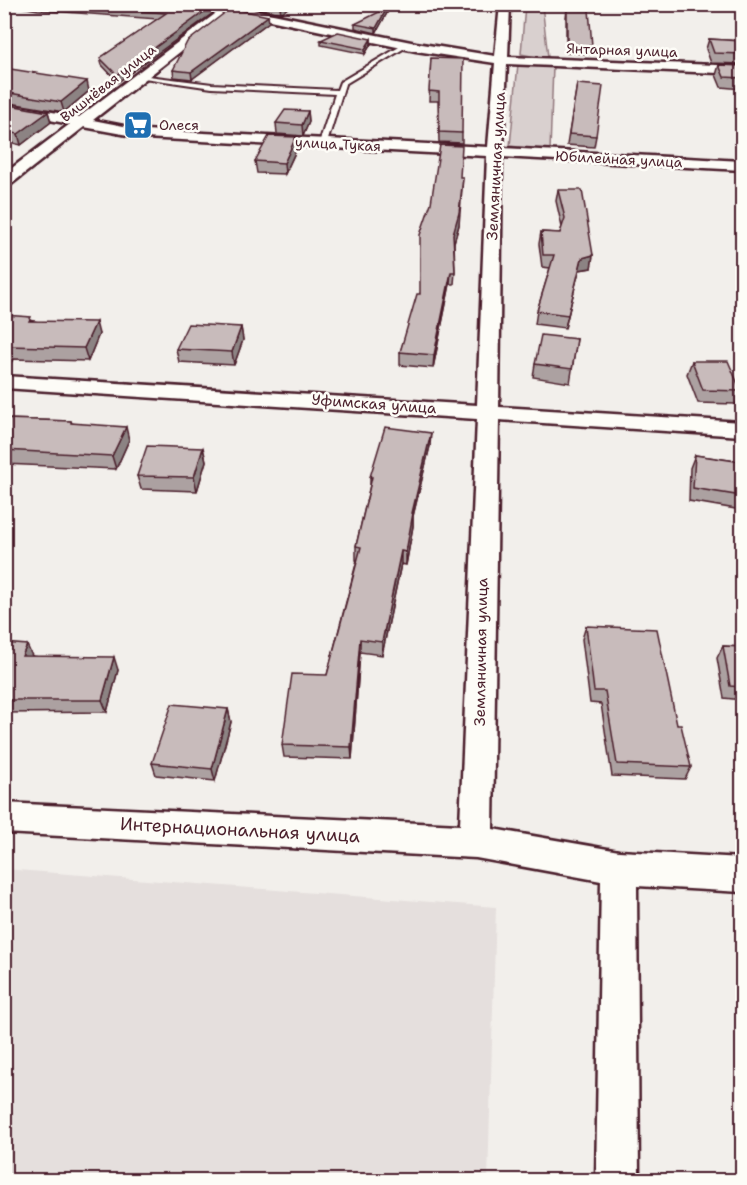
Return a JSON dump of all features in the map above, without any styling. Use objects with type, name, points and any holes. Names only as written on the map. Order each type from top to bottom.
[{"type":"street","name":"Янтарная улица","points":[[187,4],[229,8],[406,45],[501,60],[742,70]]},
{"type":"street","name":"Земляничная улица","points":[[476,842],[495,152],[506,4]]},
{"type":"street","name":"Вишнёвая улица","points":[[4,182],[229,8]]},
{"type":"street","name":"улица Тукая","points":[[4,107],[144,134],[495,152]]},
{"type":"street","name":"Юбилейная улица","points":[[495,152],[742,165]]},
{"type":"street","name":"Уфимская улица","points":[[4,382],[742,429]]},
{"type":"street","name":"Интернациональная улица","points":[[4,818],[476,842]]},
{"type":"street","points":[[476,842],[619,868],[742,875]]},
{"type":"street","points":[[618,1180],[619,868]]},
{"type":"lane","points":[[323,143],[342,83],[406,45]]},
{"type":"lane","points":[[140,77],[212,86],[339,92]]},
{"type":"shaded area","points":[[525,5],[542,5],[548,57],[521,54]]},
{"type":"shaded area","points":[[518,64],[553,66],[550,151],[510,146]]},
{"type":"shaded area","points":[[4,869],[496,907],[488,1180],[5,1180]]},
{"type":"building","points":[[47,4],[199,4],[212,6],[117,75],[100,58],[166,13]]},
{"type":"building","points":[[231,8],[268,16],[191,72],[173,70],[187,42]]},
{"type":"building","points":[[387,8],[376,28],[355,24]]},
{"type":"building","points":[[567,9],[589,10],[592,46],[567,45]]},
{"type":"building","points":[[338,32],[371,39],[365,49],[321,40]]},
{"type":"building","points":[[709,39],[742,41],[742,54],[714,53]]},
{"type":"building","points":[[431,58],[463,59],[462,133],[439,132],[439,92],[429,91]]},
{"type":"building","points":[[719,65],[742,66],[742,78],[724,77]]},
{"type":"building","points":[[4,68],[87,81],[61,102],[4,92]]},
{"type":"building","points":[[577,84],[603,86],[596,136],[569,134]]},
{"type":"building","points":[[4,104],[48,112],[18,134],[4,131]]},
{"type":"building","points":[[285,110],[308,111],[302,125],[276,123]]},
{"type":"building","points":[[269,136],[296,137],[284,163],[255,161]]},
{"type":"building","points":[[440,145],[462,146],[460,177],[463,177],[459,213],[453,234],[455,272],[451,272],[434,355],[400,352],[417,294],[420,294],[420,235],[431,203]]},
{"type":"building","points":[[558,190],[582,190],[593,255],[582,258],[568,315],[537,311],[554,255],[543,255],[541,232],[560,233],[565,218]]},
{"type":"building","points":[[4,315],[31,317],[29,321],[96,322],[84,348],[9,346],[4,351]]},
{"type":"building","points":[[188,324],[241,327],[232,352],[176,349]]},
{"type":"building","points":[[541,335],[577,339],[572,369],[535,364]]},
{"type":"building","points":[[692,361],[728,361],[741,391],[703,390]]},
{"type":"building","points":[[4,419],[71,421],[71,423],[126,427],[112,456],[4,450]]},
{"type":"building","points":[[385,427],[431,433],[412,513],[406,552],[401,551],[382,642],[360,639],[351,747],[282,745],[292,674],[327,675],[361,547],[356,546],[372,477],[370,477]]},
{"type":"building","points":[[147,446],[203,448],[194,477],[137,476]]},
{"type":"building","points":[[695,455],[742,462],[742,496],[693,488]]},
{"type":"building","points":[[586,626],[657,629],[677,725],[681,725],[691,767],[617,764],[605,691],[594,691]]},
{"type":"building","points":[[4,643],[27,645],[22,656],[114,657],[102,700],[4,700]]},
{"type":"building","points":[[723,646],[742,647],[742,687],[730,686]]},
{"type":"building","points":[[172,704],[228,709],[212,769],[152,763]]},
{"type":"place","name":"Олеся","points":[[138,125]]}]
